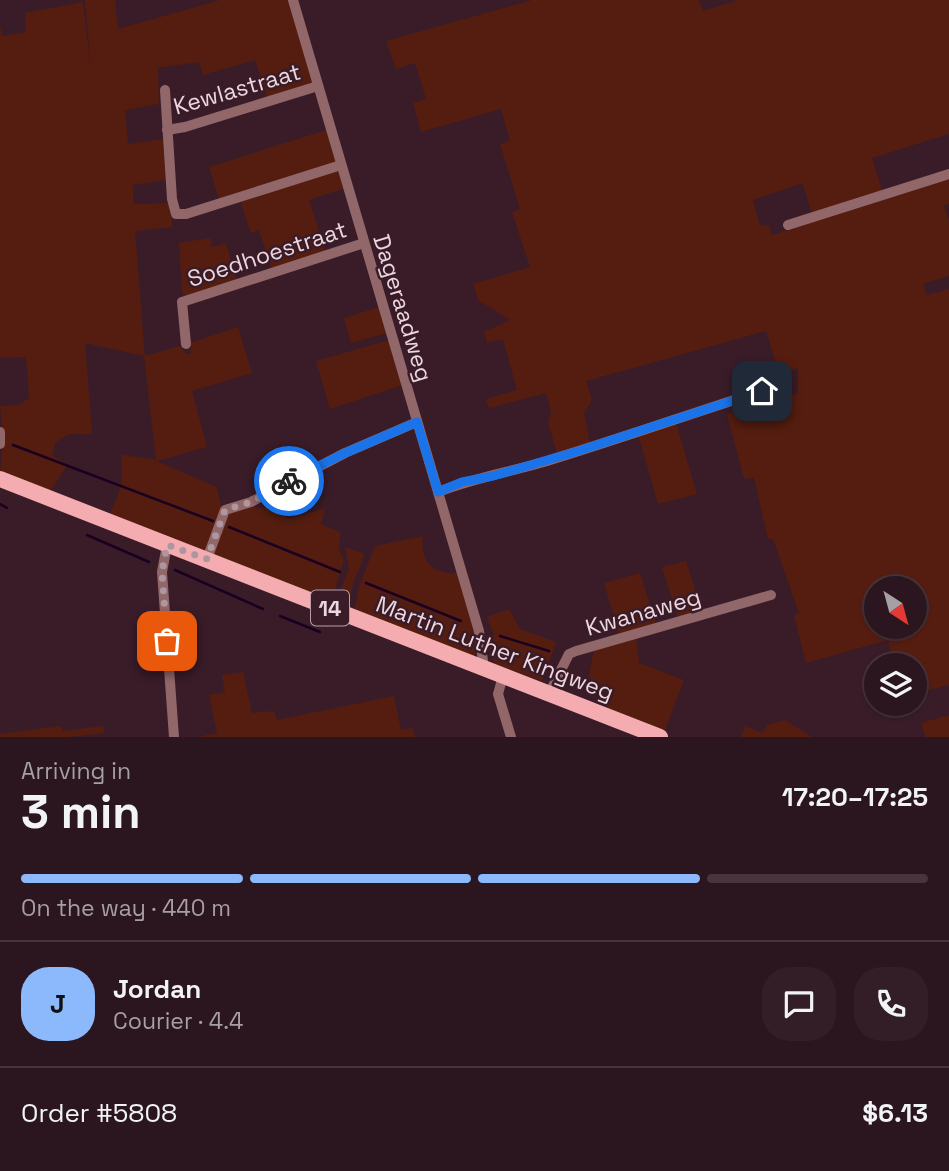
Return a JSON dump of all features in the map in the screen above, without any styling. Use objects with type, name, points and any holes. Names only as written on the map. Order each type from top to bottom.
[{"type":"main road","name":"Martin Luther Kingweg","points":[[0,479],[660,737]]},
{"type":"street","name":"Dageraadweg","points":[[293,0],[479,631],[484,668]]},
{"type":"street","name":"Kewlastraat","points":[[167,130],[185,127],[318,86]]},
{"type":"street","points":[[165,90],[172,199],[176,215],[341,165]]},
{"type":"street","points":[[788,225],[949,174]]},
{"type":"street","name":"Soedhoestraat","points":[[186,344],[182,302],[364,243]]},
{"type":"street","points":[[438,492],[462,482],[493,476],[578,451],[762,391]]},
{"type":"street","points":[[207,559],[225,510],[251,502],[345,453],[417,422]]},
{"type":"street","points":[[0,432],[0,444]]},
{"type":"street","points":[[167,545],[162,572],[174,737]]},
{"type":"street","name":"Kwanaweg","points":[[550,694],[569,654],[771,595]]},
{"type":"street","points":[[503,676],[498,694],[511,737]]},
{"type":"shaded area","points":[[85,0],[115,0],[118,29],[220,0],[289,0],[313,83],[267,97],[255,60],[203,75],[199,62],[158,68],[159,104],[125,110],[128,144],[164,139],[167,179],[133,185],[133,204],[170,203],[172,227],[135,231],[145,356],[180,346],[186,354],[191,354],[190,343],[238,327],[252,373],[192,391],[207,447],[157,461],[217,487],[222,510],[205,554],[110,515],[122,484],[121,454],[156,460],[144,356],[85,343],[92,434],[70,435],[55,443],[52,456],[68,464],[49,493],[0,473],[3,439],[0,406],[19,405],[29,398],[26,357],[0,358],[0,25],[2,36],[26,32],[25,13],[83,2],[92,80]]},
{"type":"shaded area","points":[[532,0],[699,0],[703,11],[738,0],[949,0],[949,134],[872,158],[882,190],[812,213],[802,183],[753,200],[760,226],[769,225],[772,235],[949,178],[949,204],[944,206],[949,220],[949,276],[923,284],[927,295],[949,289],[949,685],[927,690],[927,653],[891,653],[888,640],[806,663],[794,616],[799,613],[773,539],[768,539],[754,477],[744,479],[727,414],[798,393],[798,368],[779,373],[766,331],[586,381],[592,400],[584,413],[590,443],[557,453],[548,423],[551,411],[546,393],[489,408],[486,399],[517,390],[503,339],[487,343],[484,332],[510,320],[478,300],[473,284],[530,267],[512,212],[520,209],[500,144],[510,141],[501,109],[421,132],[413,103],[426,99],[415,63],[396,69],[386,41]]},
{"type":"shaded area","points":[[326,130],[338,163],[219,199],[209,167]]},
{"type":"shaded area","points":[[340,170],[345,188],[309,200],[326,252],[272,270],[259,230],[251,233],[240,201]]},
{"type":"shaded area","points":[[210,238],[212,247],[226,243],[237,281],[184,296],[179,243]]},
{"type":"shaded area","points":[[379,307],[387,333],[351,343],[344,318]]},
{"type":"shaded area","points":[[389,340],[403,385],[330,409],[316,361]]},
{"type":"shaded area","points":[[676,423],[697,494],[658,504],[638,434]]},
{"type":"shaded area","points":[[245,507],[266,508],[289,519],[325,508],[321,524],[340,532],[339,550],[344,560],[331,602],[211,555],[230,511]]},
{"type":"shaded area","points":[[423,536],[424,553],[430,565],[434,569],[457,573],[475,629],[477,641],[473,658],[354,611],[359,587],[375,546]]},
{"type":"shaded area","points":[[345,547],[365,554],[353,583],[348,608],[336,603],[349,568]]},
{"type":"shaded area","points":[[686,561],[702,612],[678,619],[662,567]]},
{"type":"shaded area","points":[[640,573],[656,624],[619,634],[604,583]]},
{"type":"shaded area","points":[[509,609],[520,629],[556,642],[542,681],[495,664],[485,637],[494,635],[487,617]]},
{"type":"shaded area","points":[[636,636],[639,663],[684,680],[664,733],[607,708],[613,695],[587,685],[594,649]]},
{"type":"shaded area","points":[[243,672],[252,713],[274,711],[277,720],[394,696],[401,730],[413,728],[415,737],[197,737],[217,733],[209,695],[225,692],[222,675]]},
{"type":"shaded area","points":[[949,715],[949,737],[925,737],[921,723]]},
{"type":"shaded area","points":[[785,720],[812,737],[741,737],[745,726],[763,733],[767,725]]},
{"type":"shaded area","points":[[61,726],[62,731],[103,726],[104,733],[69,737],[0,737],[0,734]]},
{"type":"waterway","points":[[13,445],[213,521]]},
{"type":"waterway","points":[[0,504],[7,508]]},
{"type":"waterway","points":[[229,527],[340,572]]},
{"type":"waterway","points":[[87,535],[149,562]]},
{"type":"waterway","points":[[175,570],[263,609]]},
{"type":"waterway","points":[[366,583],[461,621]]},
{"type":"waterway","points":[[280,616],[320,632]]},
{"type":"waterway","points":[[500,636],[549,651]]},
{"type":"way so far","points":[[167,641],[162,572],[167,545],[207,559],[225,510],[251,502],[289,481]]},
{"type":"route","points":[[289,481],[417,422],[438,492],[462,482],[493,476],[578,451],[762,391]]}]
